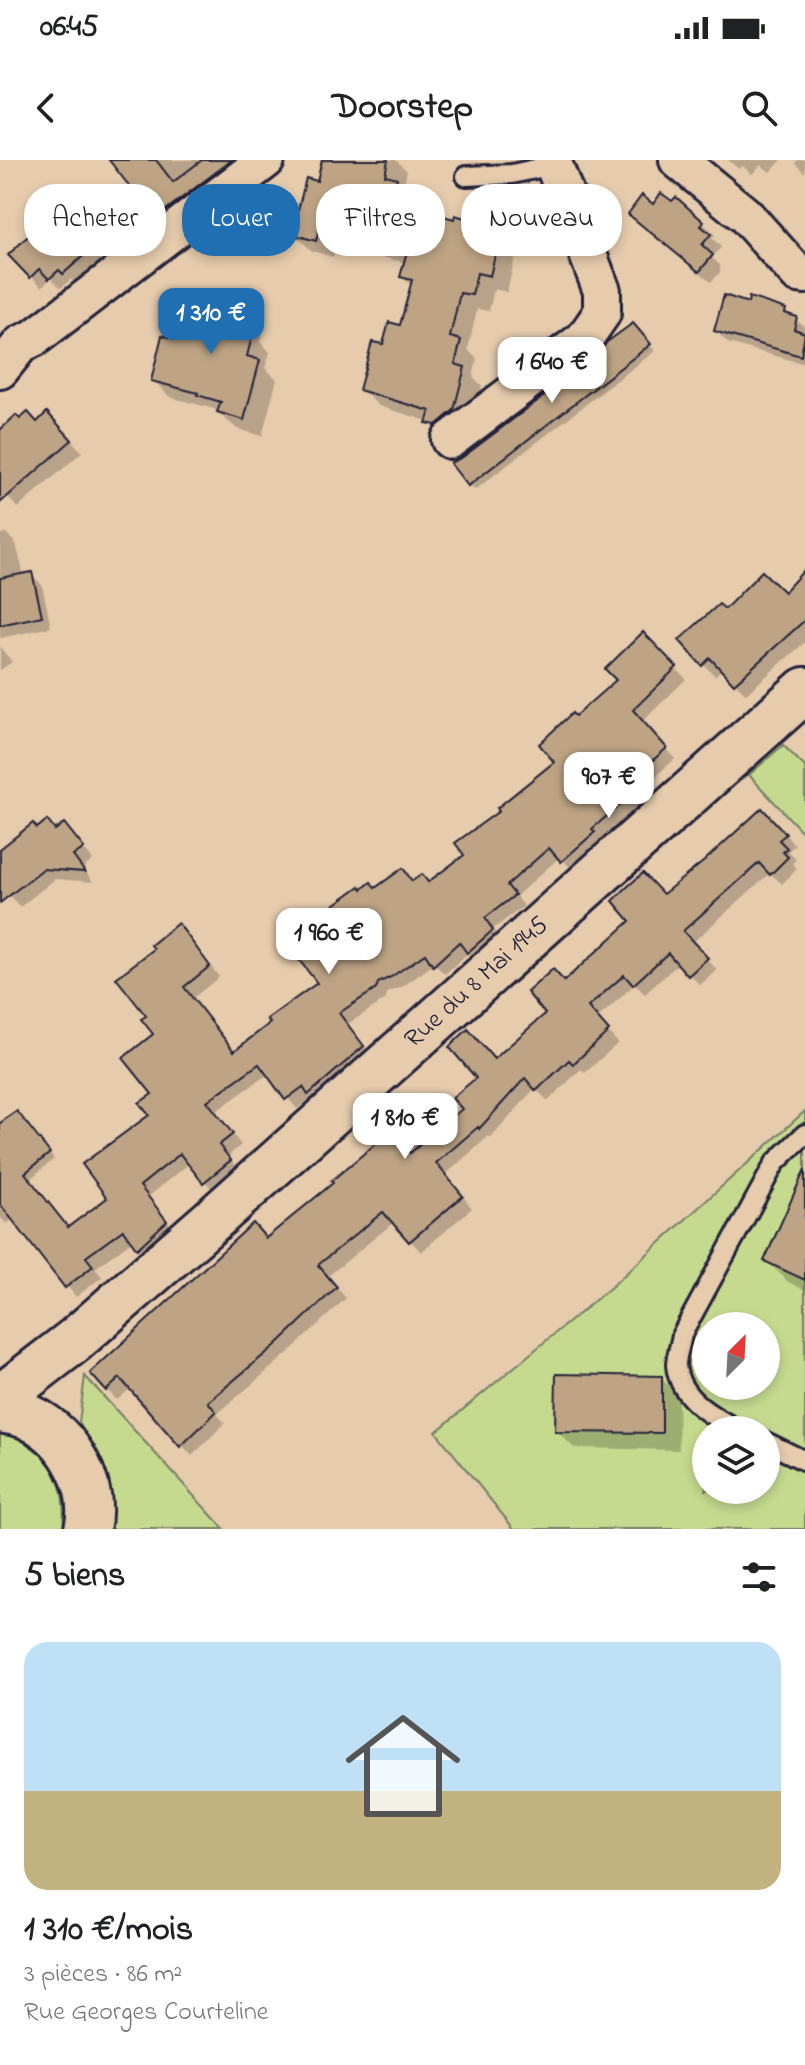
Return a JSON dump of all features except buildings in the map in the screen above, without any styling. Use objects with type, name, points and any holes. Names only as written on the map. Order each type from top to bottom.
[{"type":"street","points":[[7,346],[34,338],[266,160]]},
{"type":"street","points":[[678,160],[745,215],[798,274],[805,275]]},
{"type":"street","points":[[450,440],[584,339],[602,313],[602,291],[557,162]]},
{"type":"street","name":"Rue du 8 Mai 1945","points":[[0,1398],[75,1340],[805,690]]},
{"type":"street","name":"Rue du 8 Mai 1945","points":[[54,1433],[57,1389],[75,1340]]},
{"type":"street","points":[[0,1410],[29,1417],[54,1433],[74,1457],[86,1484],[87,1529]]},
{"type":"lane","points":[[466,176],[512,174],[557,162]]},
{"type":"lane","points":[[709,1416],[684,1390],[676,1365],[682,1334],[775,1163],[805,1134]]},
{"type":"lane","points":[[780,1449],[805,1461]]},
{"type":"green space","points":[[783,745],[805,767],[805,835],[749,775]]},
{"type":"green space","points":[[805,1111],[805,1529],[514,1529],[436,1432],[611,1287]]},
{"type":"green space","points":[[85,1376],[224,1529],[109,1529],[87,1441],[79,1422]]},
{"type":"green space","points":[[0,1431],[31,1446],[51,1467],[62,1495],[63,1529],[0,1529]]}]
